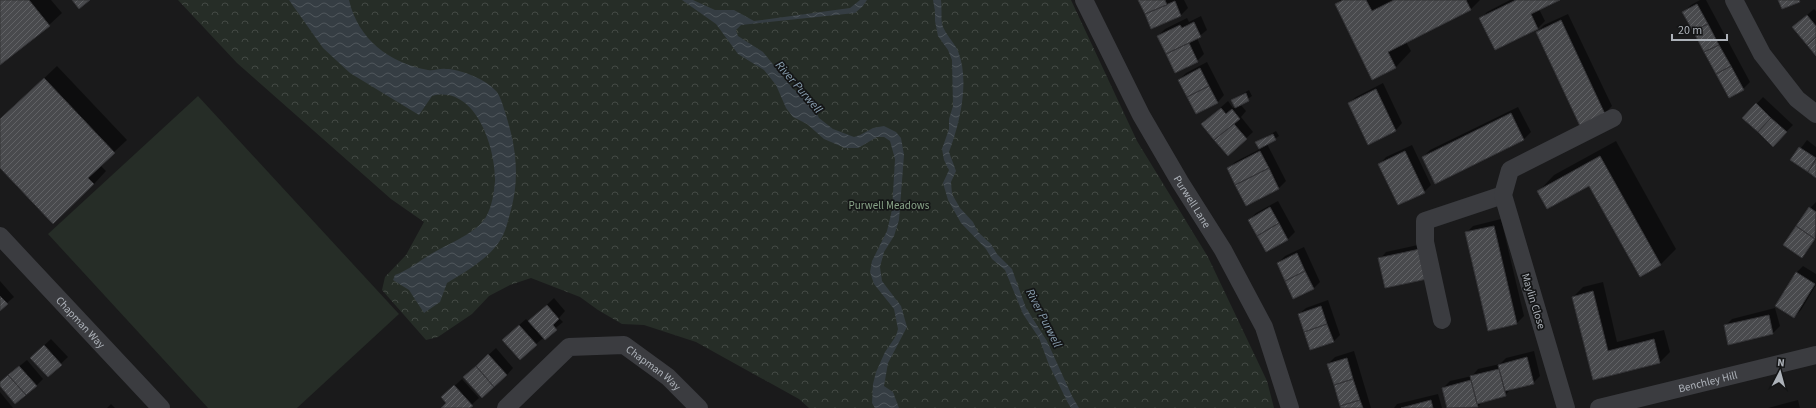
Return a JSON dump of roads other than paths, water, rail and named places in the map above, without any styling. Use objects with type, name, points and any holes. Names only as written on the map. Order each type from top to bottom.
[{"type":"street","name":"Purwell Lane","points":[[1084,0],[1141,115],[1180,182],[1223,250],[1264,327],[1290,408]]},
{"type":"street","points":[[1734,0],[1762,54],[1797,100],[1816,114]]},
{"type":"street","points":[[1442,320],[1425,242],[1425,221],[1503,195],[1510,170],[1613,118]]},
{"type":"street","name":"Maylin Close","points":[[1503,195],[1566,408]]},
{"type":"street","name":"Chapman Way","points":[[0,236],[161,408]]},
{"type":"street","name":"Chapman Way","points":[[506,408],[569,347],[624,345],[668,377],[699,408]]},
{"type":"street","name":"Benchley Hill","points":[[1599,408],[1816,355]]},
{"type":"water","points":[[289,0],[349,0],[353,14],[360,26],[377,47],[388,55],[400,62],[414,67],[430,70],[452,69],[472,75],[491,86],[500,97],[512,137],[516,161],[514,197],[506,229],[496,246],[477,264],[447,283],[440,302],[424,313],[409,290],[393,280],[395,275],[405,271],[431,254],[471,232],[486,217],[490,208],[495,181],[492,152],[487,136],[471,109],[460,100],[447,95],[432,96],[419,115],[350,73],[323,48]]},
{"type":"water","points":[[682,0],[693,0],[715,10],[734,10],[754,21],[850,8],[860,0],[867,0],[855,13],[741,25],[736,30],[738,36],[763,52],[793,89],[811,101],[819,118],[833,129],[854,137],[873,128],[884,126],[896,132],[901,138],[904,155],[899,220],[894,236],[884,252],[880,267],[882,281],[901,306],[907,327],[888,363],[884,386],[893,392],[899,408],[875,408],[872,403],[873,384],[876,372],[885,352],[896,336],[898,329],[894,309],[874,284],[870,272],[872,261],[887,231],[892,210],[895,159],[890,141],[884,137],[877,137],[858,148],[845,148],[824,139],[807,124],[793,117],[786,108],[776,85],[764,70],[738,54],[716,24]]},
{"type":"water","points":[[933,0],[941,0],[942,24],[958,51],[962,63],[962,102],[957,128],[949,152],[956,171],[951,182],[952,194],[960,208],[973,222],[978,232],[991,244],[997,254],[1012,269],[1026,308],[1047,341],[1079,408],[1071,408],[1068,403],[1049,365],[1039,338],[1023,314],[1005,270],[992,259],[986,249],[961,223],[948,200],[943,183],[949,170],[944,160],[942,149],[949,129],[949,119],[953,106],[952,60],[948,50],[938,36]]},
{"type":"water label","name":"River Purwell","points":[[799,87]]},
{"type":"water label","name":"River Purwell","points":[[1044,318]]},
{"type":"park label","name":"Purwell Meadows","points":[[889,205]]}]
